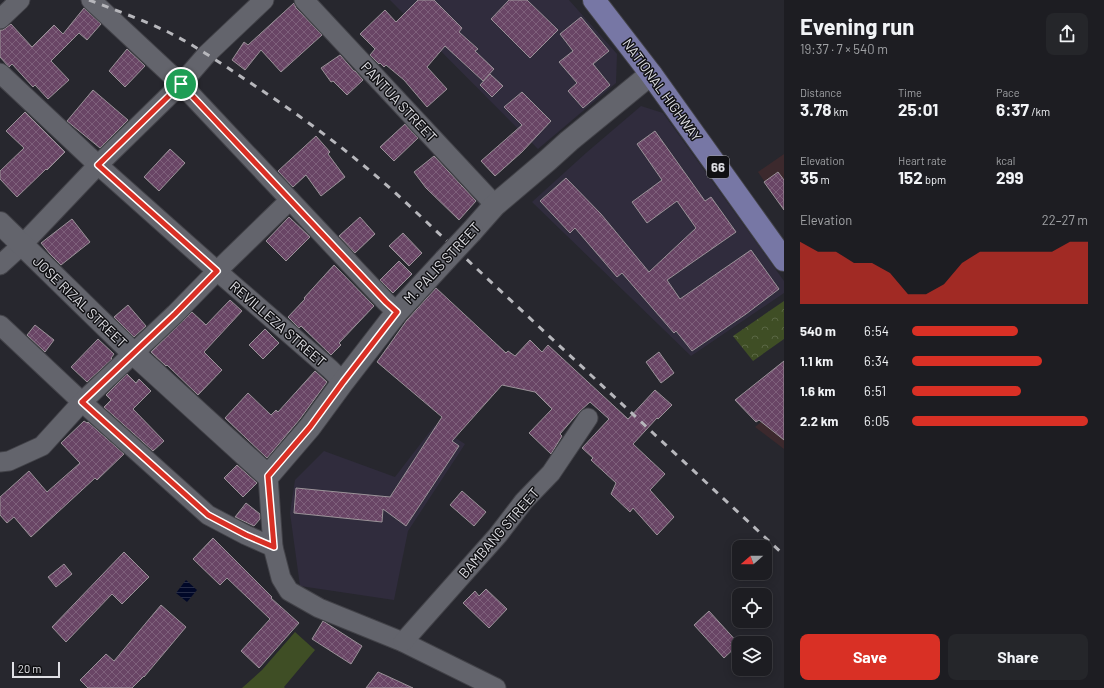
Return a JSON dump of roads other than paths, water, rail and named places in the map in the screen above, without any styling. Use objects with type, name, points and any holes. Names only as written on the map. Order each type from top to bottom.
[{"type":"main road","name":"NATIONAL HIGHWAY","points":[[594,0],[651,74],[784,260]]},
{"type":"main road","name":"M. PALIS STREET","points":[[268,476],[310,427],[397,312],[472,232],[495,205],[569,141],[651,74]]},
{"type":"main road","name":"JOSE RIZAL STREET","points":[[0,224],[133,353],[268,476]]},
{"type":"street","points":[[0,19],[20,0]]},
{"type":"street","points":[[91,0],[181,84],[397,312]]},
{"type":"street","points":[[0,266],[98,165],[181,84],[207,54],[264,0]]},
{"type":"street","name":"PANTUA STREET","points":[[304,0],[495,205]]},
{"type":"street","name":"REVILLEZA STREET","points":[[0,73],[98,165],[343,382]]},
{"type":"street","points":[[0,462],[9,461],[42,446],[82,402],[175,314],[290,200]]},
{"type":"street","points":[[0,325],[82,402],[208,515],[246,535],[274,547]]},
{"type":"street","name":"BAMBANG STREET","points":[[403,642],[498,535],[524,501],[551,473],[588,418]]},
{"type":"street","points":[[268,476],[274,547],[280,578],[288,591],[319,608],[403,642],[494,688]]},
{"type":"water","points":[[186,580],[197,590],[187,602],[176,593]]},
{"type":"railway","points":[[89,0],[149,23],[187,42],[285,106],[345,150],[402,199],[784,555]]}]
